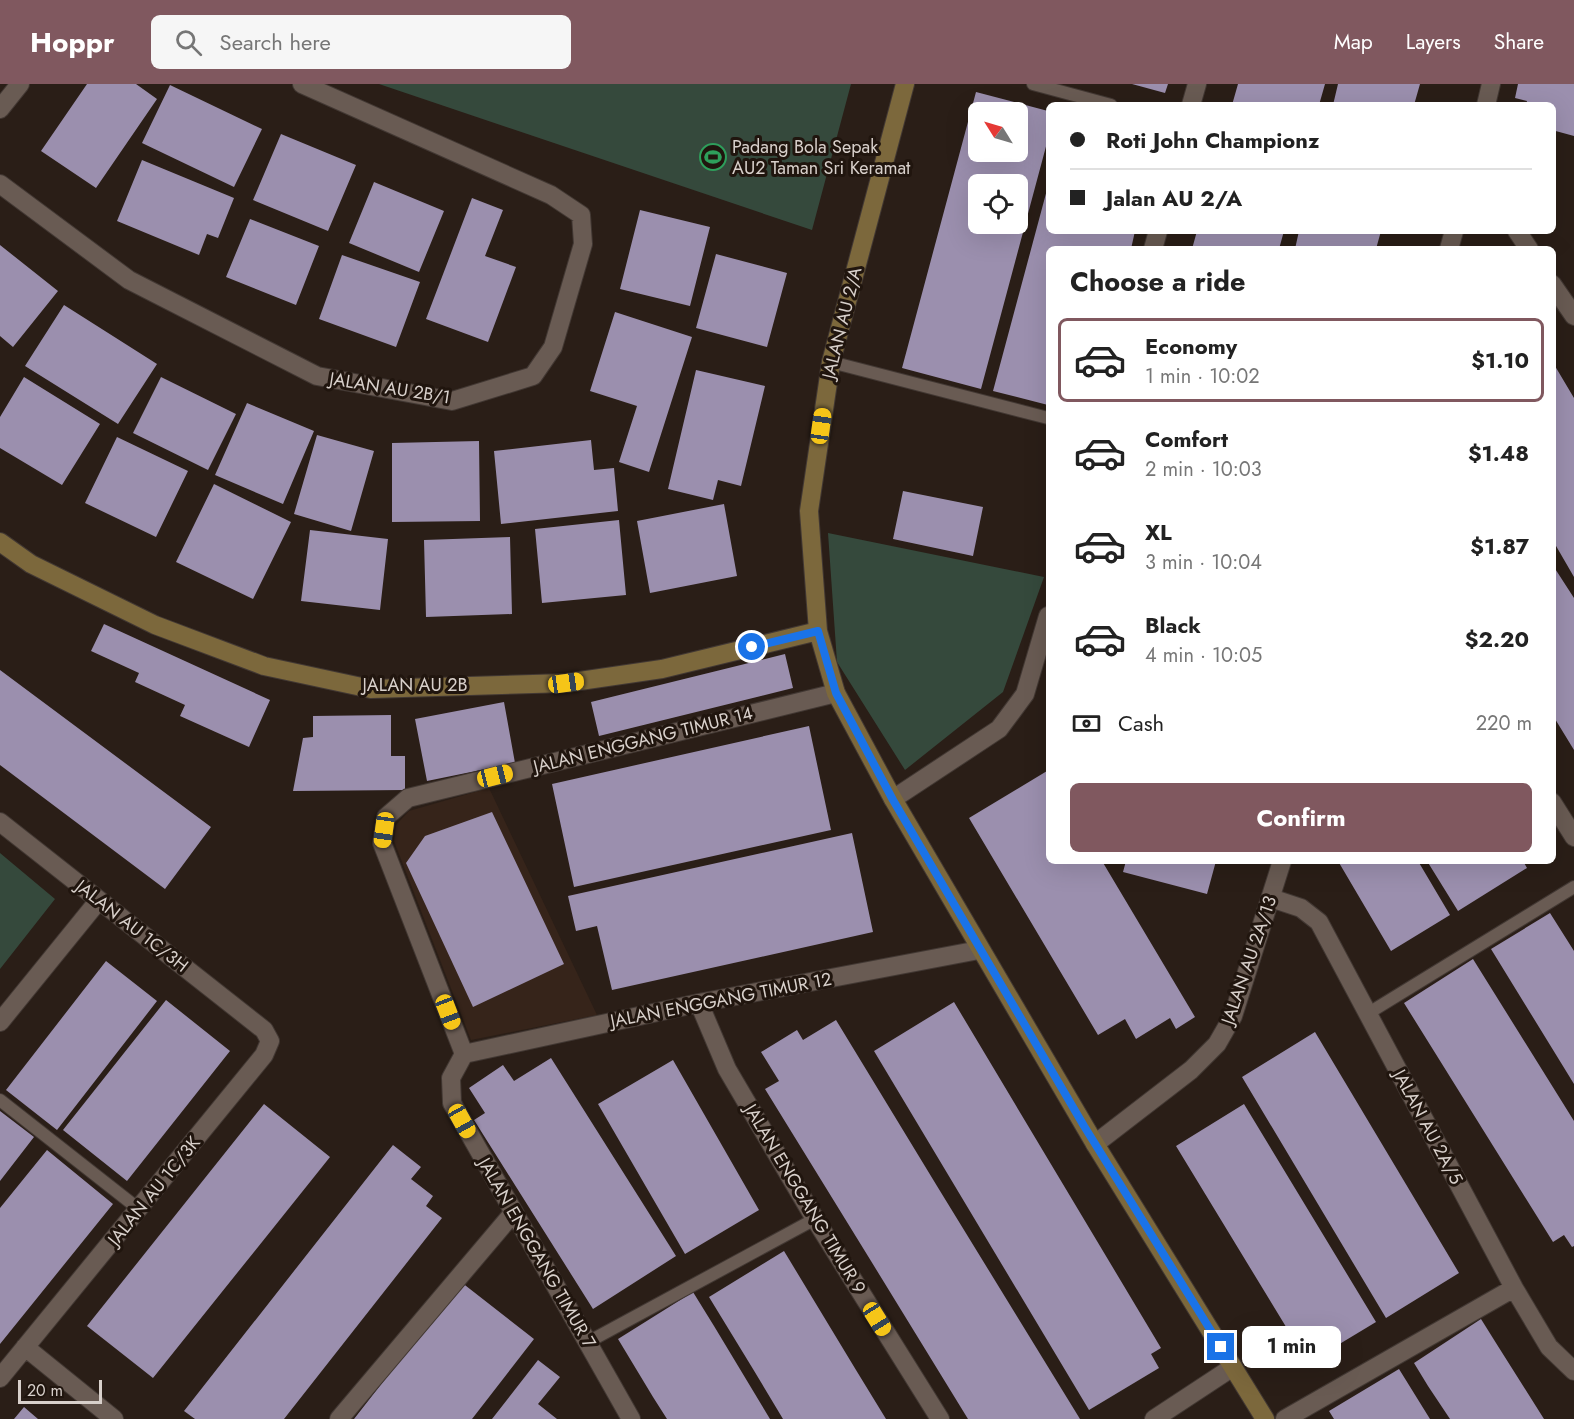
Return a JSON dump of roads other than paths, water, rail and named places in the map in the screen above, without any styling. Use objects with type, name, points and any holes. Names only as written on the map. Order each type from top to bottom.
[{"type":"street","points":[[0,110],[20,84]]},
{"type":"street","name":"JALAN AU 2B/1","points":[[0,184],[129,280],[317,376],[452,401],[533,376],[553,347],[584,244],[580,215],[551,195],[302,84]]},
{"type":"street","name":"JALAN AU 2/A","points":[[905,84],[831,362],[809,511],[818,631],[836,693],[893,800],[1095,1144],[1265,1419]]},
{"type":"street","points":[[1192,102],[1197,84]]},
{"type":"street","points":[[1487,102],[1491,84]]},
{"type":"street","points":[[1556,290],[1574,316]]},
{"type":"street","name":"JALAN AU 2B","points":[[0,542],[31,564],[155,625],[264,666],[371,689],[566,683],[662,669],[818,631]]},
{"type":"street","points":[[893,800],[999,729],[1025,694],[1046,623]]},
{"type":"street","name":"JALAN ENGGANG TIMUR 14","points":[[464,1054],[382,843],[386,817],[408,798],[836,693]]},
{"type":"street","points":[[1556,808],[1574,837]]},
{"type":"street","name":"JALAN AU 1C/3H","points":[[0,822],[264,1030]]},
{"type":"street","name":"JALAN AU 2A/13","points":[[1095,1144],[1191,1070],[1217,1044],[1233,1016],[1281,864]]},
{"type":"street","name":"JALAN AU 2A/5","points":[[1271,898],[1301,908],[1319,922],[1514,1288],[1549,1347],[1574,1371]]},
{"type":"street","points":[[0,1022],[99,900]]},
{"type":"street","name":"JALAN ENGGANG TIMUR 12","points":[[464,1054],[699,1003],[979,950]]},
{"type":"street","name":"JALAN ENGGANG TIMUR 9","points":[[699,1003],[726,1069],[815,1219],[940,1419]]},
{"type":"street","name":"JALAN AU 1C/3K","points":[[0,1378],[140,1210],[264,1055],[270,1041],[264,1030]]},
{"type":"street","name":"JALAN ENGGANG TIMUR 7","points":[[464,1054],[452,1078],[452,1103],[631,1419]]},
{"type":"street","points":[[339,1419],[514,1212]]},
{"type":"street","points":[[1285,1419],[1514,1288]]},
{"type":"street","points":[[25,1347],[114,1419]]},
{"type":"street","points":[[1154,1419],[1233,1367]]},
{"type":"lane","points":[[1033,84],[1100,102]]},
{"type":"lane","points":[[831,362],[1046,417]]},
{"type":"lane","points":[[1367,1014],[1574,887]]},
{"type":"lane","points":[[0,1100],[140,1210]]},
{"type":"lane","points":[[588,1342],[815,1219]]},
{"type":"place","name":"Padang Bola Sepak AU2 Taman Sri Keramat","points":[[713,157]]}]
